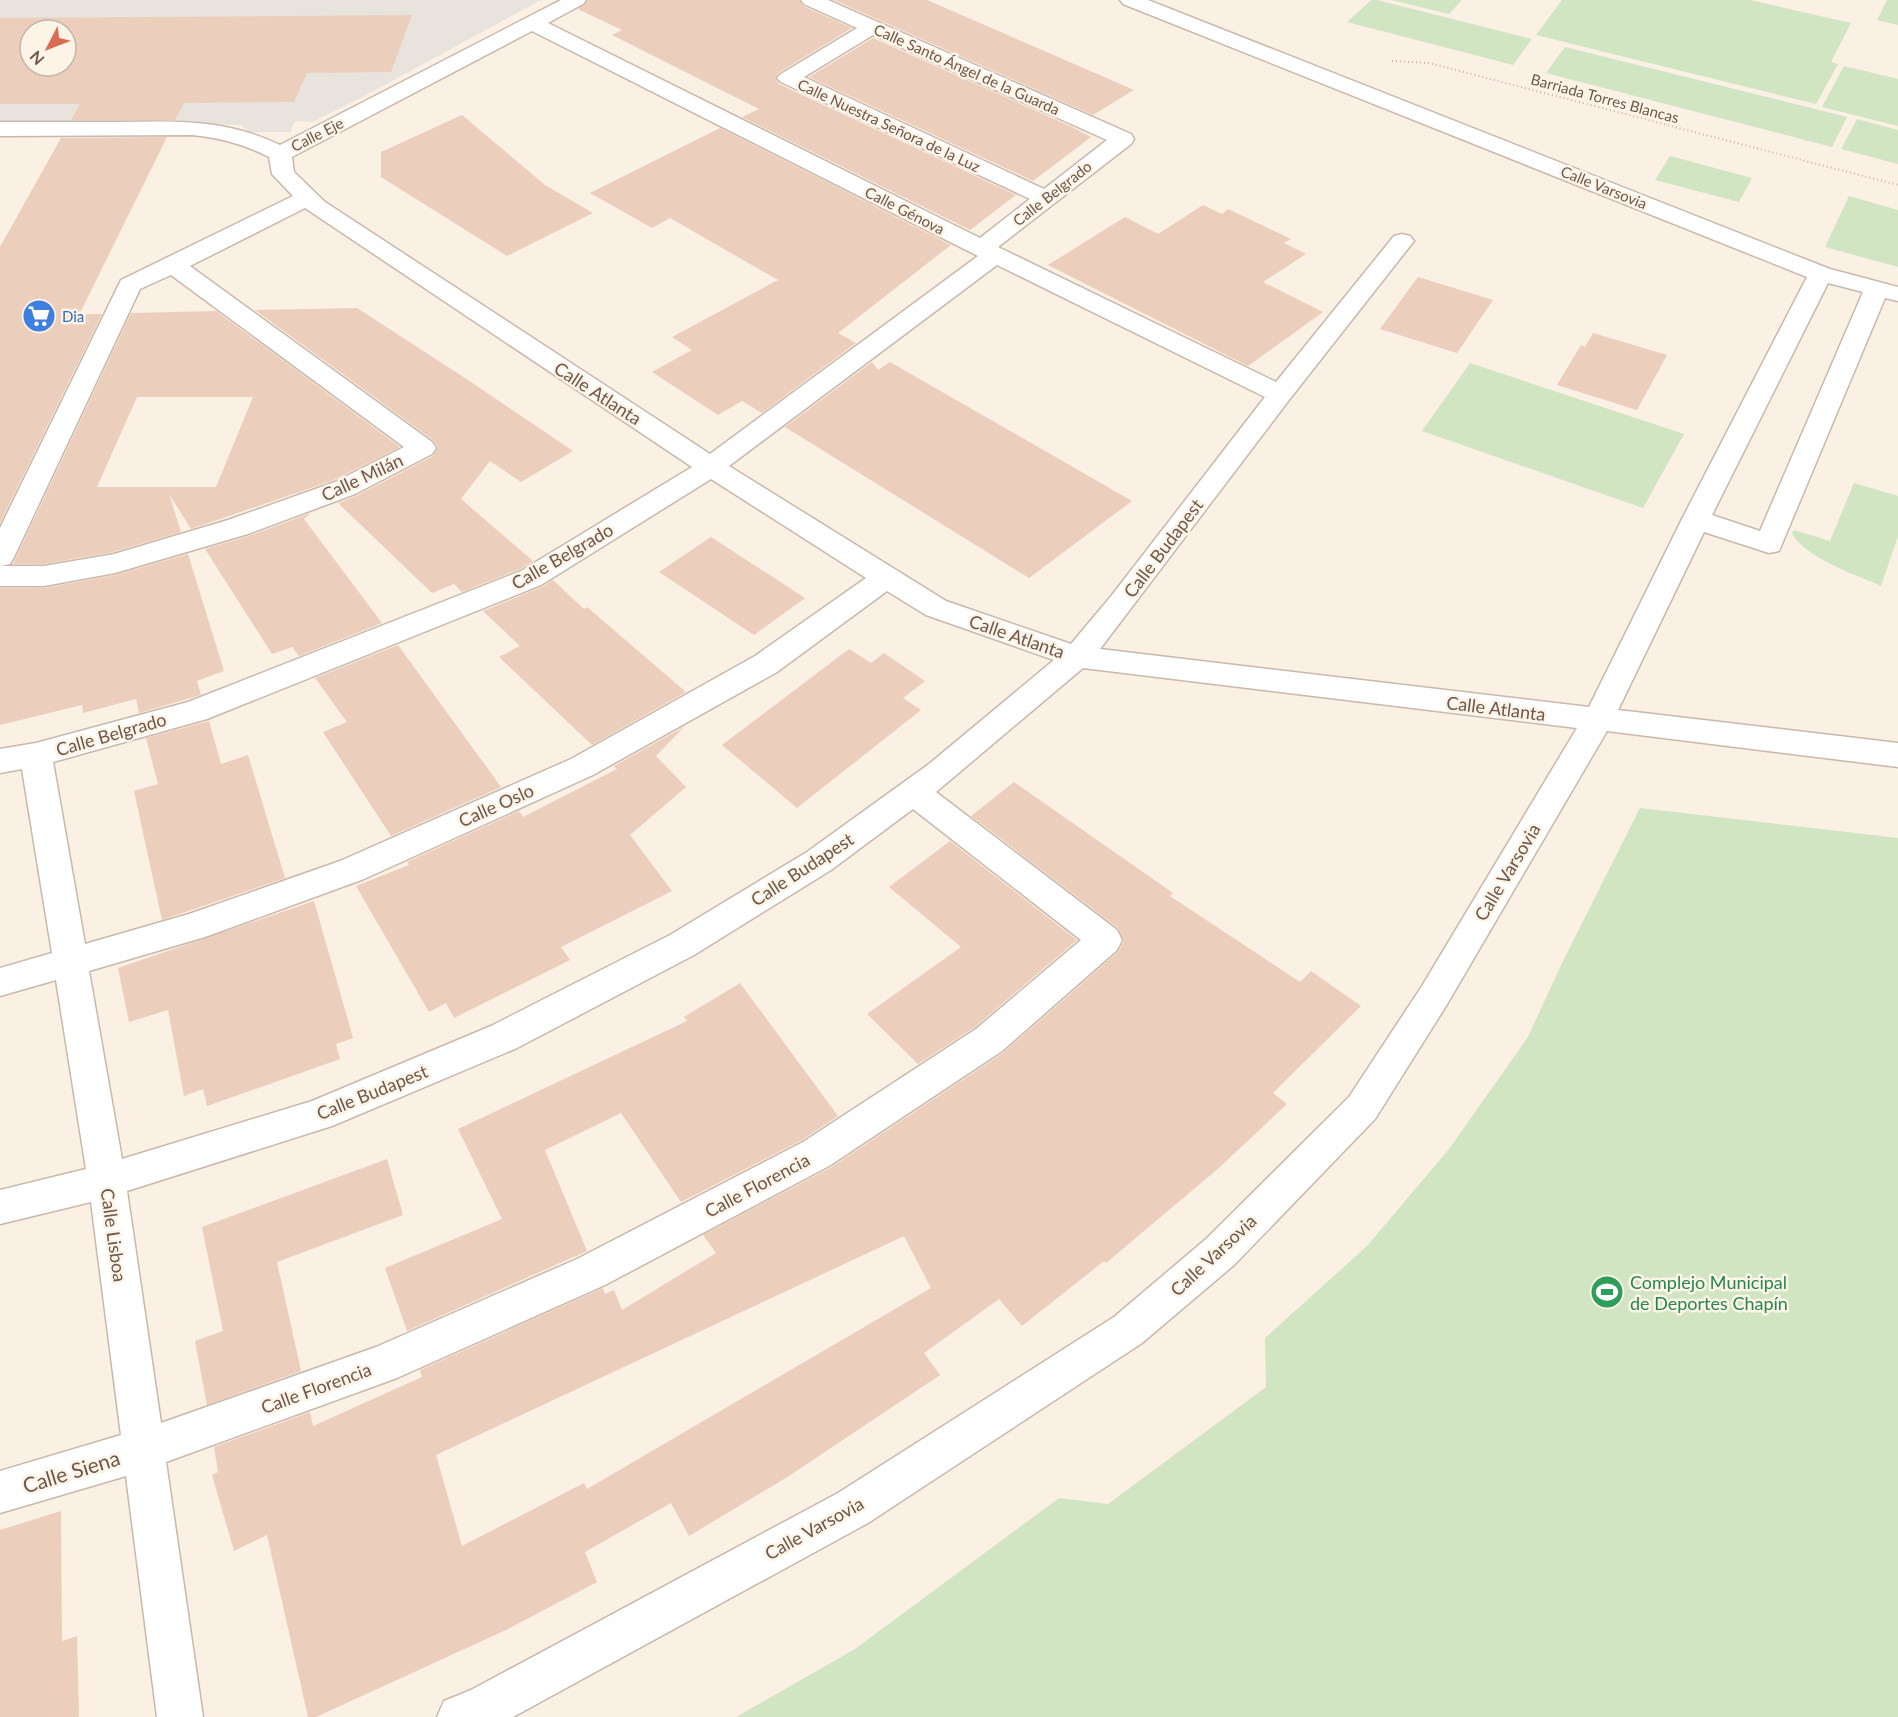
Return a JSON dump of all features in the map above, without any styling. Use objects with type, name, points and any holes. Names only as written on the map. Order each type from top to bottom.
[{"type":"street","name":"Calle Eje","points":[[0,129],[192,128],[226,132],[254,141],[280,154],[576,0]]},
{"type":"street","name":"Calle Santo Ángel de la Guarda","points":[[811,0],[1123,139]]},
{"type":"street","name":"Calle Varsovia","points":[[460,1717],[484,1707],[853,1508],[1128,1330],[1220,1252],[1362,1108],[1434,996],[1598,720],[1696,519],[1821,274],[1130,0]]},
{"type":"street","name":"Calle Génova","points":[[532,23],[988,252],[1280,394]]},
{"type":"street","name":"Calle Nuestra Señora de la Luz","points":[[873,27],[788,78],[1046,198]]},
{"type":"street","name":"Calle Belgrado","points":[[18,758],[196,711],[531,578],[711,467],[988,252],[1046,198],[1123,139]]},
{"type":"street","name":"Calle Atlanta","points":[[280,154],[283,174],[316,207],[711,467],[936,608],[1077,657],[1898,755]]},
{"type":"street","points":[[0,557],[130,285],[307,198]]},
{"type":"street","name":"Calle Budapest","points":[[0,1207],[107,1181],[319,1115],[504,1037],[682,945],[819,861],[940,772],[1077,657],[1122,602],[1280,394],[1402,241]]},
{"type":"street","name":"Calle Milán","points":[[0,576],[44,576],[115,563],[238,527],[345,488],[423,448],[173,265]]},
{"type":"street","points":[[1696,519],[1768,544],[1888,291],[1821,274]]},
{"type":"street","name":"Calle Oslo","points":[[0,982],[70,964],[193,927],[352,870],[582,767],[766,664],[887,577]]},
{"type":"street","name":"Calle Lisboa","points":[[18,758],[70,964],[107,1181],[180,1717]]},
{"type":"street","name":"Calle Florencia","points":[[142,1450],[383,1365],[591,1272],[816,1154],[989,1040],[1105,940],[913,791]]},
{"type":"street","name":"Calle Siena","points":[[0,1492],[142,1450]]},
{"type":"path","name":"Barriada Torres Blancas","points":[[1382,60],[1429,63],[1898,185]]},
{"type":"shaded area","points":[[0,0],[541,0],[359,99],[312,122],[295,121],[290,132],[249,132],[241,125],[0,123]]},
{"type":"green space","points":[[1371,0],[1532,39],[1513,65],[1347,22]]},
{"type":"green space","points":[[1391,0],[1462,0],[1449,14]]},
{"type":"green space","points":[[1562,0],[1750,0],[1851,23],[1831,62],[1838,64],[1816,104],[1536,35]]},
{"type":"green space","points":[[1887,0],[1898,0],[1898,25],[1877,20]]},
{"type":"green space","points":[[1565,47],[1847,117],[1832,147],[1546,73]]},
{"type":"green space","points":[[1844,66],[1898,79],[1898,126],[1822,107]]},
{"type":"green space","points":[[1857,119],[1898,130],[1898,164],[1841,149]]},
{"type":"green space","points":[[1670,156],[1752,178],[1739,202],[1655,180]]},
{"type":"green space","points":[[1849,196],[1898,210],[1898,267],[1825,247]]},
{"type":"green space","points":[[1470,363],[1684,434],[1643,508],[1422,431]]},
{"type":"green space","points":[[1854,483],[1898,496],[1898,536],[1881,586],[1845,571],[1807,550],[1792,533],[1794,530],[1830,541]]},
{"type":"green space","name":"Complejo Municipal de Deportes Chapín","points":[[1640,808],[1898,838],[1898,1717],[736,1717],[855,1649],[1059,1498],[1108,1504],[1266,1387],[1265,1338],[1367,1246],[1449,1149],[1528,1037],[1562,963]]},
{"type":"building","points":[[588,0],[799,0],[803,6],[852,28],[780,72],[775,78],[779,84],[1016,195],[970,230],[742,117],[759,109],[612,35],[622,30],[578,9]]},
{"type":"building","points":[[834,0],[927,0],[1134,90],[1093,115]]},
{"type":"building","points":[[412,15],[391,72],[307,73],[294,102],[184,103],[175,120],[71,120],[80,104],[0,104],[0,18]]},
{"type":"building","points":[[873,38],[1091,137],[1033,181],[809,77]]},
{"type":"building","points":[[462,115],[545,185],[593,213],[507,256],[381,177],[381,152]]},
{"type":"building","points":[[720,128],[951,245],[838,333],[856,343],[762,413],[742,401],[718,415],[652,372],[692,350],[672,337],[778,280],[670,218],[652,228],[590,193]]},
{"type":"building","name":"Dia","points":[[167,137],[77,319],[88,314],[102,314],[0,523],[0,247],[61,138]]},
{"type":"building","points":[[1203,205],[1222,214],[1228,209],[1291,239],[1284,243],[1306,254],[1263,282],[1323,312],[1248,366],[1048,265],[1125,217],[1158,234]]},
{"type":"building","points":[[1418,277],[1493,300],[1457,353],[1380,329]]},
{"type":"building","points":[[357,308],[573,451],[521,482],[490,461],[461,499],[533,561],[520,569],[462,592],[454,584],[432,593],[338,503],[433,456],[438,447],[433,440],[255,310]]},
{"type":"building","points":[[216,311],[400,447],[334,480],[191,529],[169,494],[181,532],[113,552],[44,564],[13,564],[131,313]],"holes":[[[137,397],[253,397],[216,487],[97,487]]]},
{"type":"building","points":[[1593,333],[1667,355],[1637,410],[1557,385],[1581,345],[1585,347]]},
{"type":"building","points":[[872,362],[878,370],[890,362],[1132,501],[1029,578],[785,427]]},
{"type":"building","points":[[311,513],[304,519],[382,623],[299,656],[292,647],[272,654],[205,549],[249,536]]},
{"type":"building","points":[[711,537],[805,598],[754,635],[659,572]]},
{"type":"building","points":[[188,554],[224,671],[197,681],[201,695],[139,713],[136,699],[83,713],[82,705],[0,725],[0,588],[44,588],[115,575]]},
{"type":"building","points":[[553,580],[584,609],[587,607],[686,692],[592,745],[499,657],[520,646],[483,611],[542,587]]},
{"type":"building","points":[[398,645],[501,787],[391,836],[323,732],[347,722],[315,678]]},
{"type":"building","points":[[849,649],[871,663],[884,653],[925,681],[903,698],[921,710],[797,808],[722,745]]},
{"type":"building","points":[[209,721],[221,764],[248,755],[285,878],[162,920],[134,791],[158,784],[146,738]]},
{"type":"building","points":[[684,727],[656,756],[686,787],[630,835],[672,891],[561,947],[570,960],[454,1018],[446,1003],[429,1012],[356,886],[409,865],[407,862],[519,811],[523,817],[617,769],[614,766]]},
{"type":"building","points":[[1014,782],[1173,893],[1170,896],[1300,982],[1311,971],[1361,1006],[1273,1093],[1287,1104],[1220,1167],[1106,1263],[1104,1261],[1022,1326],[999,1299],[924,1353],[940,1375],[789,1476],[689,1536],[671,1503],[585,1552],[597,1582],[506,1630],[316,1717],[308,1717],[267,1535],[234,1551],[212,1475],[218,1472],[214,1447],[310,1412],[313,1426],[422,1377],[420,1370],[603,1288],[605,1294],[614,1290],[622,1310],[716,1253],[703,1235],[830,1168],[1003,1053],[1118,952],[1124,941],[1118,928],[971,816]],"holes":[[[904,1236],[931,1288],[587,1489],[584,1483],[462,1546],[436,1455]]]},
{"type":"building","points":[[950,841],[1077,940],[975,1027],[918,1064],[867,1014],[961,947],[889,887]]},
{"type":"building","points":[[314,901],[353,1038],[336,1044],[340,1059],[207,1106],[203,1089],[184,1096],[168,1010],[129,1022],[118,968]]},
{"type":"building","points":[[740,983],[838,1116],[802,1140],[681,1202],[621,1113],[545,1150],[587,1251],[407,1331],[385,1268],[502,1219],[458,1129],[687,1021],[684,1017]]},
{"type":"building","points":[[387,1159],[403,1215],[277,1262],[301,1371],[207,1405],[195,1341],[223,1331],[202,1227]]},
{"type":"building","points":[[61,1511],[62,1641],[77,1636],[79,1717],[0,1717],[0,1530]]},
{"type":"place","name":"Dia","points":[[39,316]]},
{"type":"place","name":"Complejo Municipal de Deportes Chapín","points":[[1607,1292]]}]
